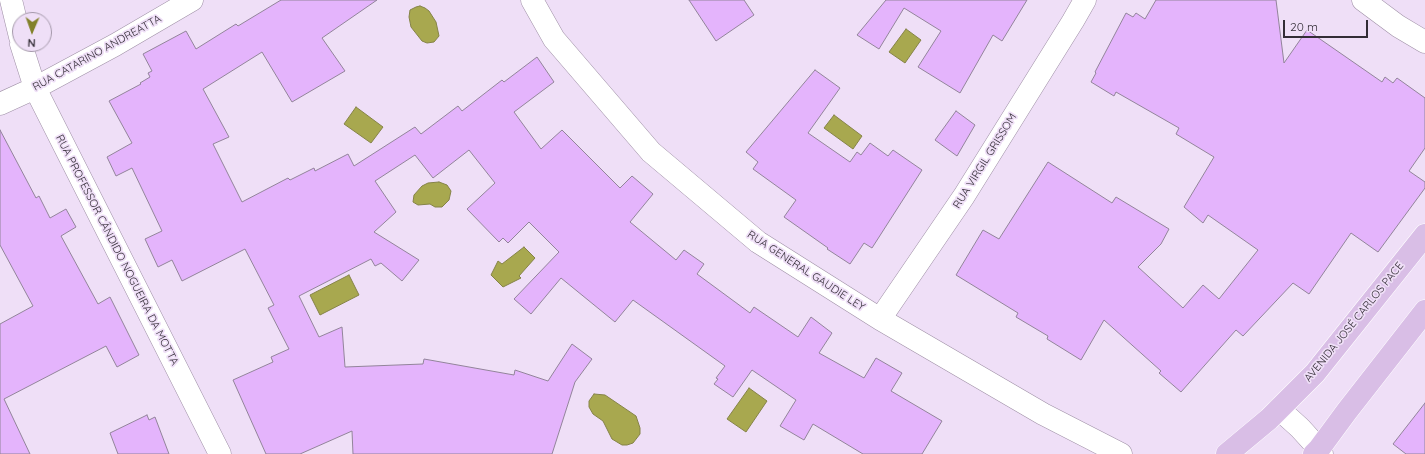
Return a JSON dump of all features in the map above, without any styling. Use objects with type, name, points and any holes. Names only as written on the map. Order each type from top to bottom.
[{"type":"main road","name":"AVENIDA JOSÉ CARLOS PACE","points":[[1227,454],[1270,419],[1315,373],[1425,235]]},
{"type":"main road","points":[[1318,452],[1347,411],[1425,311]]},
{"type":"street","points":[[12,0],[15,12]]},
{"type":"street","name":"RUA CATARINO ANDREATTA","points":[[0,104],[35,88],[115,45],[192,0]]},
{"type":"street","name":"RUA GENERAL GAUDIE LEY","points":[[532,0],[554,39],[651,152],[758,242],[880,319],[1043,414],[1121,454]]},
{"type":"street","name":"RUA VIRGIL GRISSOM","points":[[880,319],[964,196],[1074,21],[1085,0]]},
{"type":"street","points":[[1363,0],[1398,26],[1425,42]]},
{"type":"street","name":"RUA PROFESSOR CÂNDIDO NOGUEIRA DA MOTTA","points":[[24,52],[35,88],[220,454]]},
{"type":"street","points":[[1279,409],[1300,428],[1318,452]]},
{"type":"shaded area","points":[[420,6],[429,11],[436,22],[439,36],[434,42],[427,43],[422,41],[411,27],[409,17],[410,10]]},
{"type":"shaded area","points":[[906,29],[921,40],[905,63],[889,52]]},
{"type":"shaded area","points":[[356,107],[383,127],[371,143],[344,124]]},
{"type":"shaded area","points":[[834,115],[862,136],[853,149],[824,128]]},
{"type":"shaded area","points":[[439,182],[447,185],[451,191],[449,200],[442,207],[435,207],[430,204],[418,205],[413,202],[414,195],[422,186],[428,183]]},
{"type":"shaded area","points":[[524,247],[535,258],[519,276],[521,278],[503,287],[491,275],[498,261],[502,264]]},
{"type":"shaded area","points":[[349,275],[359,295],[320,315],[310,295]]},
{"type":"shaded area","points":[[749,388],[767,401],[746,432],[727,419]]},
{"type":"shaded area","points":[[594,394],[605,395],[636,416],[640,428],[640,434],[633,443],[622,445],[612,439],[603,421],[593,414],[589,407],[589,401]]},
{"type":"building","points":[[281,0],[377,0],[322,38],[345,71],[292,102],[262,52],[203,89],[229,137],[213,144],[242,202],[288,178],[290,180],[314,168],[315,171],[348,154],[354,166],[415,127],[421,134],[458,106],[462,111],[502,80],[504,82],[537,57],[554,82],[514,112],[541,149],[562,130],[620,188],[632,176],[653,194],[630,222],[676,260],[684,250],[704,264],[697,274],[750,313],[754,307],[798,337],[811,317],[832,333],[819,353],[864,378],[876,358],[902,373],[891,391],[942,421],[922,454],[863,454],[813,424],[804,440],[780,426],[796,400],[752,370],[733,397],[714,384],[718,379],[716,378],[725,366],[633,300],[615,322],[561,278],[531,314],[514,299],[559,252],[529,222],[508,243],[503,238],[499,242],[467,209],[495,183],[469,150],[433,178],[415,155],[375,181],[396,212],[374,232],[419,260],[402,281],[381,263],[375,266],[371,259],[299,296],[319,337],[342,327],[345,367],[423,364],[424,359],[514,375],[515,370],[548,381],[572,344],[592,359],[575,382],[552,454],[353,454],[352,431],[300,454],[266,454],[233,380],[273,362],[271,357],[289,349],[268,308],[274,305],[245,249],[182,281],[172,260],[158,267],[145,239],[162,231],[132,168],[116,176],[107,157],[132,143],[109,101],[141,84],[140,83],[150,77],[148,73],[152,71],[143,54],[186,31],[196,49],[236,24],[238,26]]},
{"type":"building","points":[[689,0],[744,0],[754,15],[716,41]]},
{"type":"building","points":[[886,0],[1027,0],[1002,41],[993,35],[960,93],[918,67],[941,31],[904,8],[879,49],[857,35]]},
{"type":"building","points":[[1156,0],[1276,0],[1284,63],[1307,30],[1382,82],[1385,77],[1393,83],[1397,78],[1425,98],[1425,148],[1409,171],[1425,182],[1425,188],[1378,252],[1351,233],[1309,294],[1293,283],[1243,336],[1236,330],[1181,392],[1159,373],[1161,371],[1104,320],[1081,360],[1047,339],[1048,336],[1016,317],[1018,313],[956,275],[983,230],[999,239],[1048,162],[1112,203],[1116,197],[1169,229],[1161,244],[1138,267],[1183,308],[1203,285],[1219,299],[1258,250],[1208,215],[1203,223],[1184,207],[1214,157],[1176,134],[1179,128],[1116,92],[1114,96],[1091,82],[1126,13],[1133,17],[1136,13],[1145,19]]},
{"type":"building","points":[[815,70],[840,88],[808,133],[850,162],[857,152],[861,155],[870,143],[888,156],[893,150],[922,170],[872,248],[864,243],[850,264],[784,217],[796,200],[753,169],[758,162],[746,152]]},
{"type":"building","points":[[956,111],[975,125],[957,156],[935,140]]},
{"type":"building","points":[[0,130],[36,198],[39,196],[50,218],[66,209],[76,227],[61,236],[98,304],[110,297],[139,355],[117,367],[106,346],[4,399],[30,454],[0,454],[0,324],[33,306],[0,245]]},
{"type":"building","points":[[1425,403],[1425,454],[1406,454],[1393,444]]},
{"type":"building","points":[[147,415],[149,420],[155,417],[169,454],[118,454],[110,433]]}]
